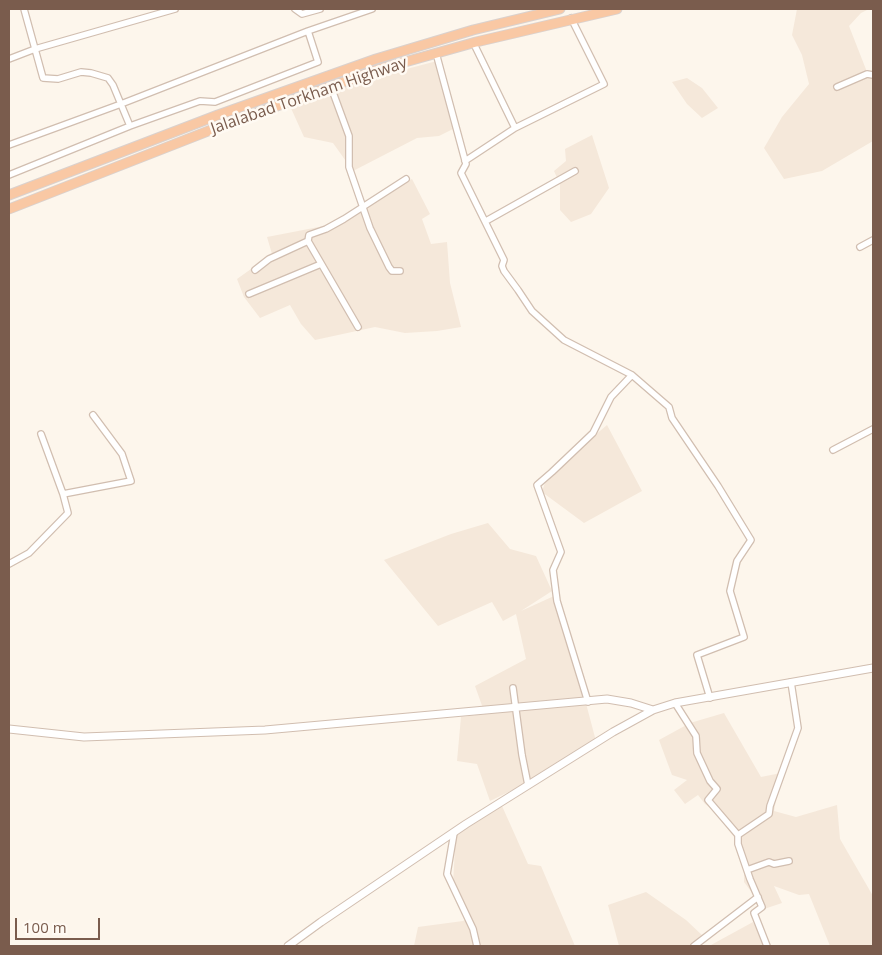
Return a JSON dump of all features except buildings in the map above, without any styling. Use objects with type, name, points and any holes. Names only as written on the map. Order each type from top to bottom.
[{"type":"highway","points":[[9,195],[218,115],[376,58],[472,30],[560,9]]},
{"type":"highway","name":"Jalalabad Torkham Highway","points":[[9,209],[221,126],[380,69],[473,42],[571,18],[617,9]]},
{"type":"street","points":[[24,9],[43,78],[58,79],[81,72],[108,78],[130,126]]},
{"type":"street","points":[[9,59],[35,49],[175,9]]},
{"type":"street","points":[[295,9],[302,14],[320,9]]},
{"type":"street","points":[[9,144],[121,104],[308,31],[372,9]]},
{"type":"street","points":[[465,160],[515,128],[604,84],[571,18]]},
{"type":"street","points":[[9,175],[130,126],[200,101],[214,102],[318,62],[308,31]]},
{"type":"street","points":[[473,42],[515,128]]},
{"type":"street","points":[[436,53],[466,164],[461,174],[504,260],[502,266],[504,271],[532,311],[564,340],[632,375],[669,406],[672,418],[718,486],[751,540],[737,561],[730,591],[744,637],[698,655],[710,698]]},
{"type":"street","points":[[837,87],[867,74],[873,75]]},
{"type":"street","points":[[332,86],[349,136],[349,167],[370,228],[389,267],[392,271],[400,271]]},
{"type":"street","points":[[486,221],[575,171]]},
{"type":"street","points":[[358,327],[308,241],[309,234],[332,226],[406,179]]},
{"type":"street","points":[[860,246],[873,240]]},
{"type":"street","points":[[255,270],[269,259],[308,241]]},
{"type":"street","points":[[249,294],[321,264]]},
{"type":"street","points":[[588,702],[557,601],[553,570],[561,552],[537,485],[593,433],[611,397],[632,375]]},
{"type":"street","points":[[63,494],[130,481],[122,454],[93,415]]},
{"type":"street","points":[[833,450],[873,430]]},
{"type":"street","points":[[9,564],[29,553],[68,514],[63,494],[41,434]]},
{"type":"street","points":[[288,946],[321,922],[528,785],[613,732],[653,710],[675,703],[873,668]]},
{"type":"street","points":[[738,836],[769,814],[770,806],[798,728],[791,682]]},
{"type":"street","points":[[513,688],[528,785]]},
{"type":"street","points":[[9,728],[84,737],[265,730],[607,699],[631,703],[653,710]]},
{"type":"street","points":[[675,703],[696,736],[697,753],[710,781],[717,789],[708,800],[738,836],[738,844],[762,907],[754,913],[767,946]]},
{"type":"street","points":[[454,833],[447,874],[473,929],[477,946]]},
{"type":"street","points":[[747,870],[768,862],[774,864],[789,861]]},
{"type":"street","points":[[694,946],[758,897]]},
{"type":"shaded area","points":[[797,9],[869,9],[861,13],[849,26],[867,72],[873,79],[873,141],[822,171],[784,179],[764,148],[782,117],[809,84],[802,55],[792,35]]},
{"type":"shaded area","points":[[437,61],[455,128],[439,136],[417,138],[353,171],[333,143],[304,137],[290,106],[361,81]]},
{"type":"shaded area","points":[[687,78],[702,88],[718,108],[702,118],[687,104],[672,82]]},
{"type":"shaded area","points":[[592,135],[609,188],[591,214],[571,222],[560,210],[560,184],[554,171],[566,161],[565,149]]},
{"type":"shaded area","points":[[412,179],[430,214],[422,219],[431,244],[447,242],[450,283],[461,327],[405,333],[375,327],[315,340],[301,324],[290,305],[260,318],[244,297],[237,279],[272,254],[267,237],[329,225]]},
{"type":"shaded area","points":[[607,425],[642,491],[584,523],[542,492],[547,476]]},
{"type":"shaded area","points":[[488,523],[510,549],[536,556],[552,591],[521,611],[554,596],[569,639],[597,745],[490,801],[477,764],[457,761],[461,717],[485,714],[475,686],[526,659],[516,614],[503,621],[492,602],[438,626],[384,560],[451,534]]},
{"type":"shaded area","points":[[724,713],[761,777],[781,773],[774,811],[796,817],[837,805],[840,839],[873,896],[873,946],[830,946],[809,894],[799,895],[774,886],[782,903],[764,909],[744,882],[744,850],[716,811],[705,804],[698,795],[685,804],[674,790],[687,780],[672,775],[659,740],[690,723]]},
{"type":"shaded area","points":[[502,806],[528,864],[541,866],[575,946],[414,946],[418,927],[463,921],[470,917],[453,883],[456,831]]},
{"type":"shaded area","points":[[646,892],[686,920],[703,936],[693,946],[619,946],[608,905]]},
{"type":"shaded area","points":[[753,922],[766,946],[711,945]]}]
